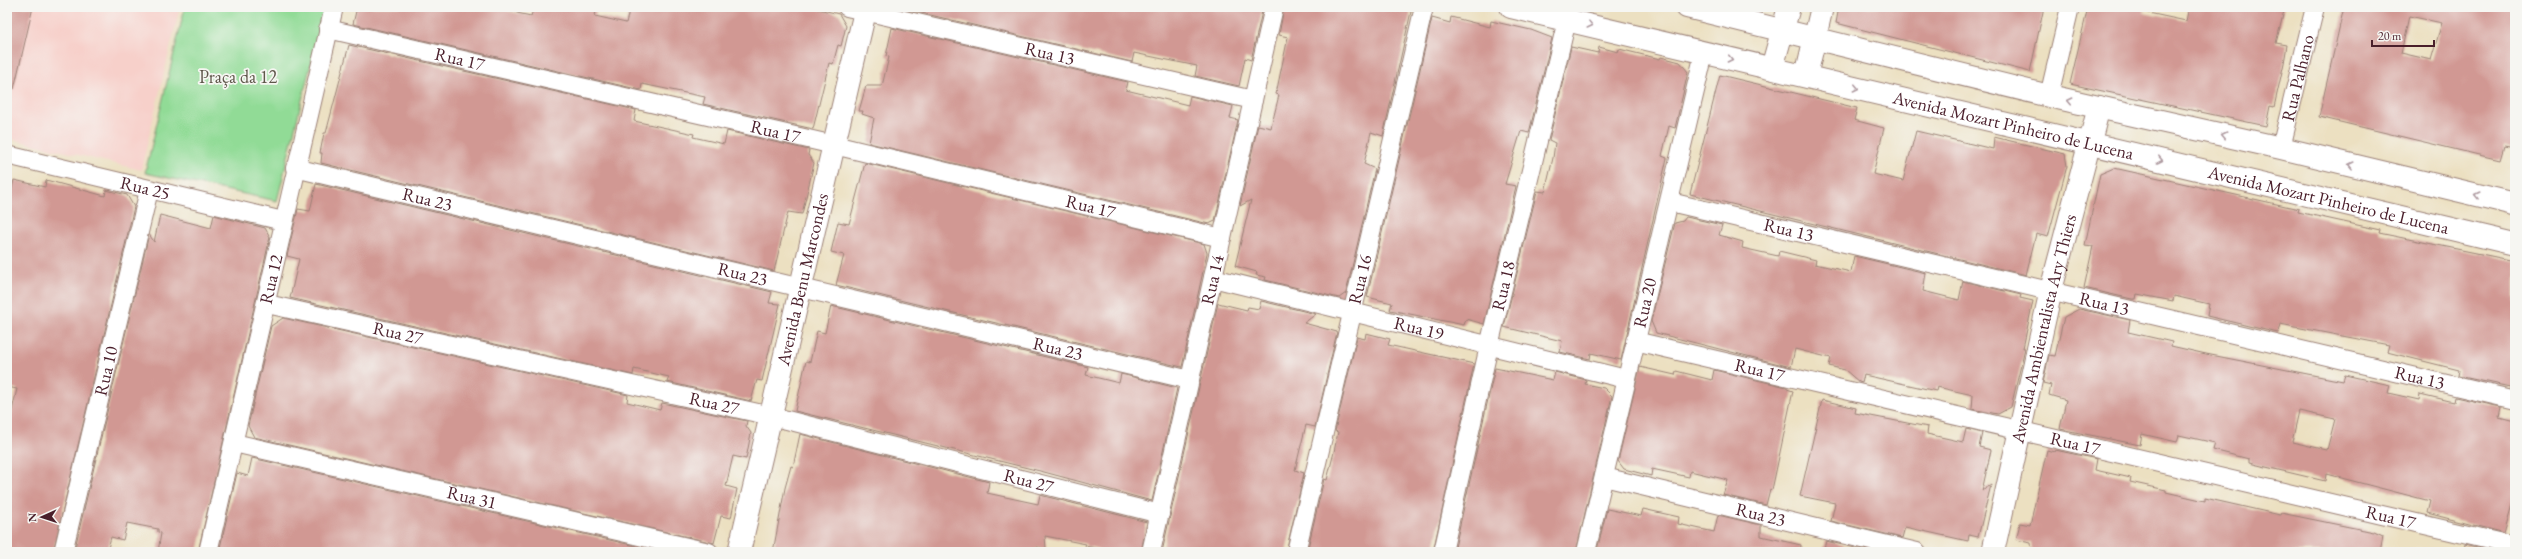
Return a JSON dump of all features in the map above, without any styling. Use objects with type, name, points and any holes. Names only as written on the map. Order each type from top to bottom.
[{"type":"main road","name":"Avenida Mozart Pinheiro de Lucena","points":[[1511,7],[2515,244]]},
{"type":"main road","name":"Avenida Mozart Pinheiro de Lucena","points":[[1687,7],[1783,29],[2049,96],[2281,148],[2515,204]]},
{"type":"main road","points":[[1772,68],[1789,7]]},
{"type":"main road","points":[[1806,76],[1822,7]]},
{"type":"main road","name":"Avenida Benu Marcondes","points":[[739,552],[834,145],[860,8]]},
{"type":"main road","name":"Avenida Ambientalista Ary Thiers","points":[[1993,552],[2018,430],[2051,290],[2090,144],[2098,107]]},
{"type":"street","name":"Rua 12","points":[[208,552],[267,304],[295,168],[334,7]]},
{"type":"street","name":"Rua 14","points":[[1151,552],[1274,7]]},
{"type":"street","name":"Rua 16","points":[[1296,552],[1424,7]]},
{"type":"street","points":[[2049,96],[2070,7]]},
{"type":"street","name":"Rua Palhano","points":[[2281,148],[2315,7]]},
{"type":"street","name":"Rua 13","points":[[860,8],[1253,100]]},
{"type":"street","name":"Rua 18","points":[[1443,552],[1489,346],[1567,20]]},
{"type":"street","name":"Rua 17","points":[[328,29],[834,145],[1222,238]]},
{"type":"street","name":"Rua 20","points":[[1586,552],[1626,378],[1670,202],[1704,53]]},
{"type":"street","name":"Rua 25","points":[[8,160],[149,190],[283,221]]},
{"type":"street","name":"Rua 23","points":[[295,168],[1190,380]]},
{"type":"street","name":"Rua 10","points":[[63,552],[149,190]]},
{"type":"street","name":"Rua 13","points":[[1670,202],[2051,290],[2515,400]]},
{"type":"street","name":"Rua 19","points":[[1213,278],[1626,378]]},
{"type":"street","name":"Rua 27","points":[[267,304],[771,416],[1160,514]]},
{"type":"street","name":"Rua 17","points":[[1635,341],[2515,546]]},
{"type":"street","name":"Rua 31","points":[[234,443],[709,552]]},
{"type":"street","name":"Rua 23","points":[[1604,477],[1917,552]]},
{"type":"shaded area","points":[[7,7],[180,7],[141,170],[7,138]]},
{"type":"green space","name":"Praça da 12","points":[[185,7],[325,7],[277,201],[145,173]]},
{"type":"building","points":[[7,7],[33,7],[14,89],[7,88]]},
{"type":"building","points":[[357,7],[489,7],[531,16],[534,7],[553,10],[564,7],[597,7],[595,16],[626,23],[630,7],[810,7],[839,14],[846,26],[841,46],[838,45],[833,64],[829,63],[813,129],[703,104],[705,97],[642,84],[641,90],[353,24]]},
{"type":"building","points":[[896,7],[1263,7],[1251,60],[1245,58],[1239,86],[1195,76],[1197,66],[1134,53],[1132,62]]},
{"type":"building","points":[[1284,7],[1412,7],[1383,136],[1371,132],[1364,164],[1375,169],[1346,293],[1339,298],[1265,280],[1266,277],[1256,275],[1257,272],[1235,266],[1251,200],[1240,206],[1258,125],[1271,128],[1279,95],[1276,94],[1288,37],[1279,35]]},
{"type":"building","points":[[1839,7],[2044,7],[2030,72],[1836,23]]},
{"type":"building","points":[[2088,7],[2145,7],[2144,12],[2186,21],[2189,7],[2285,7],[2276,43],[2287,45],[2274,107],[2270,106],[2266,126],[2070,84]]},
{"type":"building","points":[[2344,7],[2515,7],[2515,148],[2504,146],[2500,160],[2319,117]],"holes":[[[2409,16],[2442,23],[2431,60],[2401,53]]]},
{"type":"building","points":[[1451,17],[1490,27],[1491,21],[1531,30],[1552,38],[1529,133],[1521,131],[1505,184],[1516,186],[1484,324],[1466,319],[1464,325],[1390,310],[1392,303],[1367,297],[1432,18],[1450,23]]},
{"type":"building","points":[[892,28],[1128,82],[1126,90],[1188,105],[1190,96],[1233,106],[1230,118],[1238,120],[1215,221],[1209,224],[869,143],[874,118],[862,114],[863,111],[859,111],[866,86],[882,86],[889,57],[886,56]]},
{"type":"building","points":[[349,45],[636,110],[634,121],[694,134],[693,137],[724,144],[727,131],[809,150],[808,155],[814,163],[802,214],[788,212],[774,271],[321,163],[322,153],[320,153],[324,133],[326,133]]},
{"type":"building","points":[[1571,47],[1598,53],[1599,47],[1618,52],[1619,49],[1660,59],[1661,57],[1680,62],[1688,72],[1675,128],[1669,126],[1662,156],[1667,158],[1621,360],[1591,353],[1590,359],[1560,352],[1562,341],[1504,327],[1537,191],[1545,192],[1555,143],[1549,140]]},
{"type":"building","points":[[1720,75],[1857,108],[1854,120],[1884,128],[1873,174],[1903,181],[1916,131],[1993,149],[1994,137],[2065,154],[2067,166],[2048,237],[2036,234],[2026,275],[1690,194]]},
{"type":"building","points":[[865,163],[1204,244],[1207,253],[1182,367],[836,285],[844,255],[831,252],[838,222],[849,224]]},
{"type":"building","points":[[2114,168],[2299,209],[2298,212],[2380,230],[2379,233],[2515,261],[2515,388],[2458,376],[2459,370],[2387,352],[2389,345],[2280,324],[2278,333],[2207,316],[2209,304],[2174,296],[2173,301],[2137,294],[2136,299],[2132,299],[2084,288],[2093,246],[2085,245],[2100,174]]},
{"type":"building","points":[[14,180],[45,187],[46,180],[105,196],[106,190],[127,195],[134,207],[53,552],[7,552],[7,418],[10,419],[17,389],[7,387],[7,208]]},
{"type":"building","points":[[316,184],[772,292],[769,303],[780,304],[762,381],[757,380],[751,401],[667,382],[669,377],[634,369],[633,375],[290,298],[299,259],[287,256],[298,209],[310,211]]},
{"type":"building","points":[[160,215],[211,228],[214,215],[265,228],[270,237],[198,552],[158,552],[161,533],[158,532],[158,529],[127,523],[123,540],[111,537],[107,552],[74,552],[149,234],[154,242]]},
{"type":"building","points":[[1686,217],[1722,225],[1719,235],[1743,242],[1742,248],[1778,256],[1779,251],[1816,260],[1815,264],[1851,272],[1854,256],[1926,273],[1923,291],[1959,300],[1963,281],[2021,295],[2020,298],[2033,301],[2023,348],[2025,348],[2011,407],[1998,414],[1972,409],[1973,395],[1937,387],[1936,391],[1864,375],[1862,383],[1845,370],[1829,366],[1831,358],[1795,349],[1791,367],[1656,333],[1651,321],[1675,223],[1683,221]]},
{"type":"building","points":[[1261,301],[1316,314],[1304,323],[1337,332],[1315,427],[1306,425],[1295,470],[1304,473],[1286,552],[1162,552],[1218,303],[1247,310],[1248,307],[1259,309]]},
{"type":"building","points":[[831,306],[1088,367],[1086,375],[1119,383],[1121,374],[1177,388],[1152,501],[1044,472],[795,411],[806,361],[810,362],[817,331],[825,333]]},
{"type":"building","points":[[2079,309],[2130,320],[2128,332],[2172,342],[2171,346],[2343,381],[2345,375],[2390,385],[2388,393],[2419,400],[2420,394],[2454,402],[2455,397],[2501,407],[2499,417],[2515,421],[2515,501],[2513,501],[2504,533],[2427,513],[2430,501],[2326,474],[2325,481],[2249,463],[2249,459],[2213,450],[2215,443],[2179,435],[2177,442],[2142,434],[2140,445],[2060,429],[2066,400],[2049,395],[2051,385],[2043,383],[2049,355],[2055,356],[2064,317]],"holes":[[[2299,411],[2335,419],[2327,450],[2292,442]]]},
{"type":"building","points":[[283,318],[628,395],[627,402],[660,410],[662,403],[747,421],[746,426],[751,433],[746,459],[733,456],[726,486],[737,489],[731,518],[721,516],[714,543],[254,437],[248,426],[271,326]]},
{"type":"building","points":[[1366,333],[1390,339],[1388,345],[1474,364],[1433,552],[1307,552],[1324,479],[1327,480],[1334,452],[1338,432],[1335,431],[1357,337],[1365,339]]},
{"type":"building","points":[[1640,367],[1675,375],[1676,371],[1712,380],[1714,370],[1787,387],[1787,389],[1793,391],[1772,490],[1770,489],[1766,505],[1723,495],[1728,480],[1690,471],[1689,477],[1652,469],[1651,476],[1624,469],[1618,461]]},
{"type":"building","points":[[1495,368],[1553,380],[1555,372],[1586,380],[1585,384],[1604,388],[1612,396],[1576,552],[1454,552]]},
{"type":"building","points":[[1822,400],[1856,408],[1855,413],[1928,427],[1927,434],[1963,442],[1966,429],[1982,433],[1979,447],[1991,450],[1982,491],[1991,485],[1978,537],[1969,535],[1968,541],[1905,527],[1902,538],[1831,521],[1835,503],[1800,496]]},
{"type":"building","points":[[800,434],[989,482],[987,493],[1038,504],[1040,495],[1147,522],[1141,552],[1099,552],[1100,549],[1085,546],[1086,544],[1045,536],[1046,549],[1037,547],[1036,552],[773,552],[785,488],[791,466],[793,467]]},
{"type":"building","points":[[2047,450],[2054,452],[2055,450],[2097,459],[2095,470],[2131,478],[2130,482],[2166,490],[2166,492],[2205,501],[2205,498],[2280,515],[2281,513],[2374,532],[2383,536],[2380,552],[2032,552],[2031,543],[2016,540],[2020,523],[2030,525]]},
{"type":"building","points":[[252,458],[636,546],[635,552],[219,552],[237,473],[248,476]]},
{"type":"building","points":[[1607,509],[1641,516],[1643,509],[1679,517],[1678,524],[1714,532],[1718,515],[1761,525],[1761,536],[1801,545],[1800,552],[1605,552],[1597,550]]},
{"type":"building","points":[[1826,541],[1872,552],[1823,552]]},
{"type":"building","points":[[2465,545],[2494,552],[2464,552]]}]
